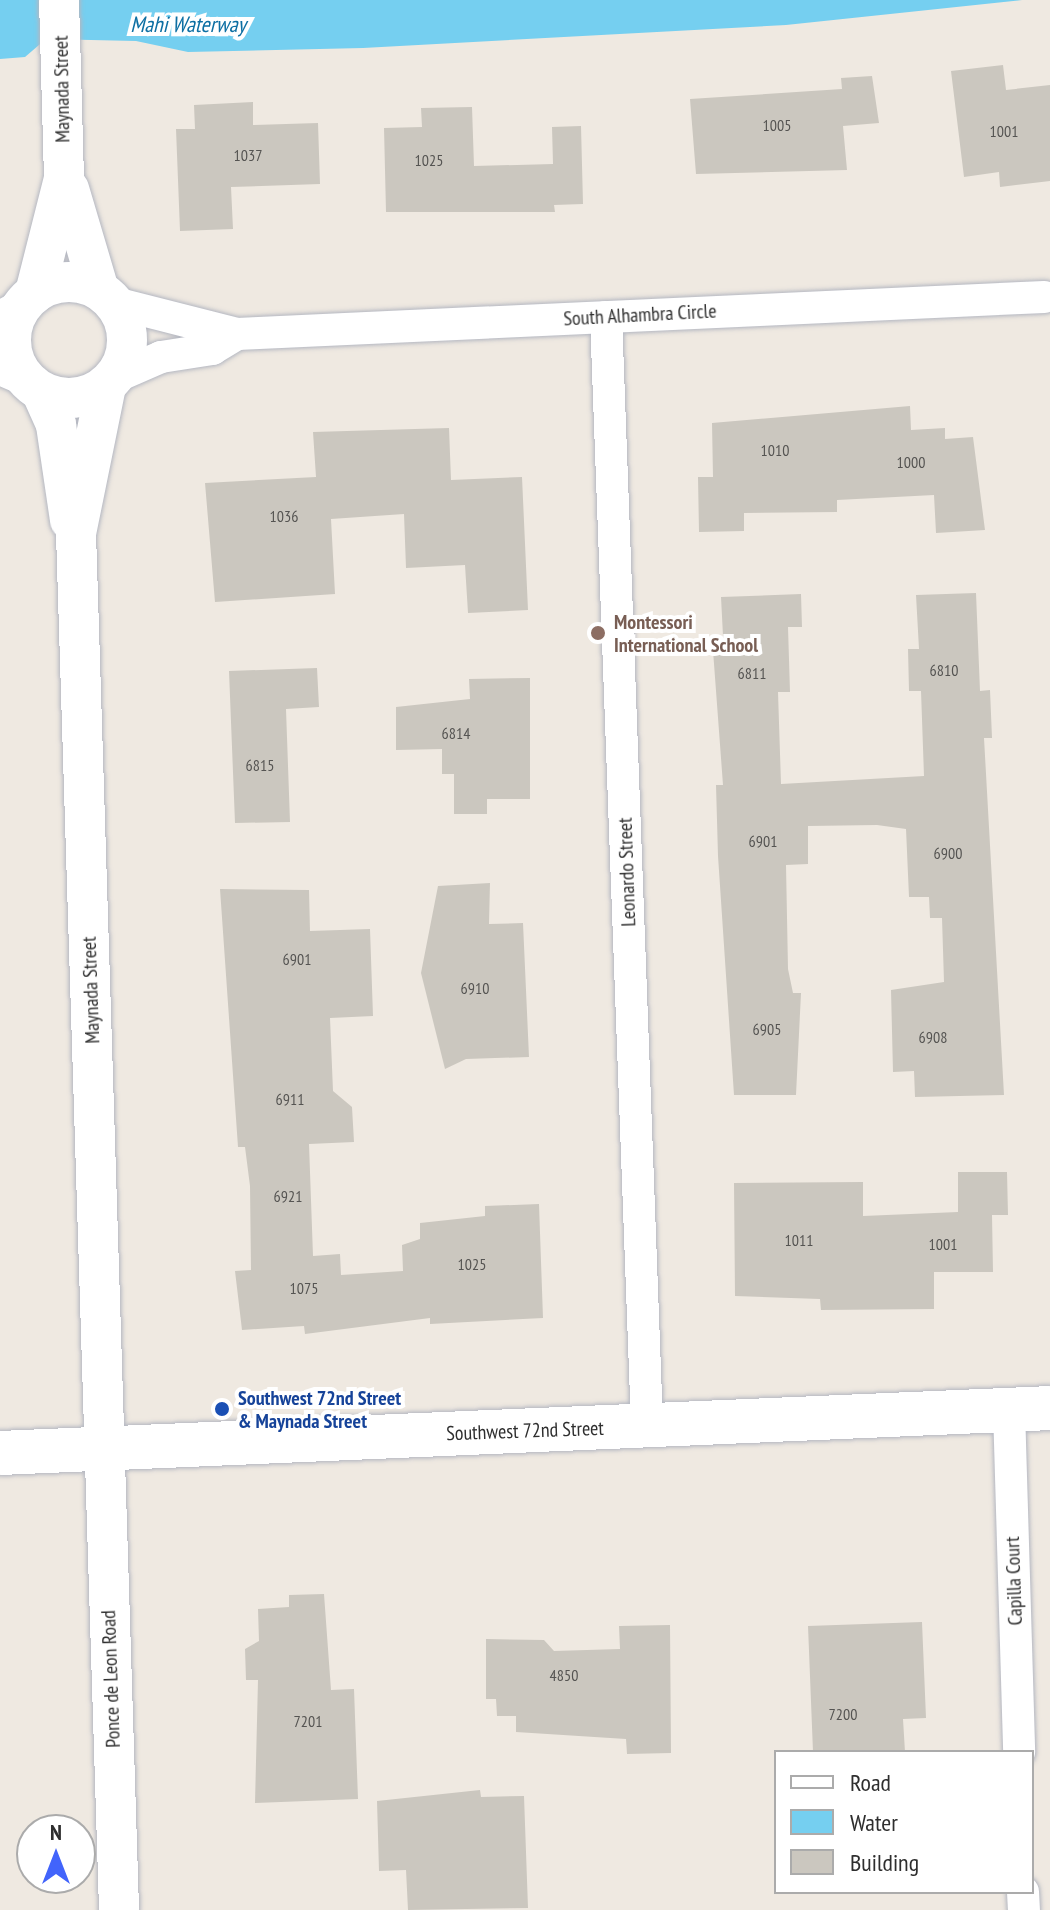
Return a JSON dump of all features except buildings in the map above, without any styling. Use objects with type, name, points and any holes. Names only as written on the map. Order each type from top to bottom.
[{"type":"main road","name":"Southwest 72nd Street","points":[[0,1453],[1030,1408]]},
{"type":"street","name":"Maynada Street","points":[[59,0],[64,178],[107,296]]},
{"type":"street","name":"Maynada Street","points":[[19,305],[64,178]]},
{"type":"street","points":[[67,282],[107,296],[128,340],[110,381],[75,398],[23,381],[12,353],[19,305],[67,282]]},
{"type":"street","name":"South Alhambra Circle","points":[[107,296],[237,334],[1048,297]]},
{"type":"street","name":"Leonardo Street","points":[[606,317],[647,1426]]},
{"type":"street","name":"South Alhambra Circle","points":[[110,381],[161,357],[212,349],[237,334]]},
{"type":"street","name":"Maynada Street","points":[[23,381],[56,425],[63,506],[76,533]]},
{"type":"street","name":"Maynada Street","points":[[106,1448],[76,533],[110,381]]},
{"type":"street","name":"Capilla Court","points":[[1019,1750],[1030,1408]]},
{"type":"street","name":"Ponce de Leon Road","points":[[106,1448],[119,1910]]},
{"type":"water","name":"Mahi Waterway","points":[[0,0],[1022,0],[786,25],[363,48],[188,52],[136,41],[46,39],[25,57],[0,59]]},
{"type":"place","name":"Montessori International School","points":[[598,633]]},
{"type":"place","name":"Southwest 72nd Street & Maynada Street","points":[[222,1409]]}]
